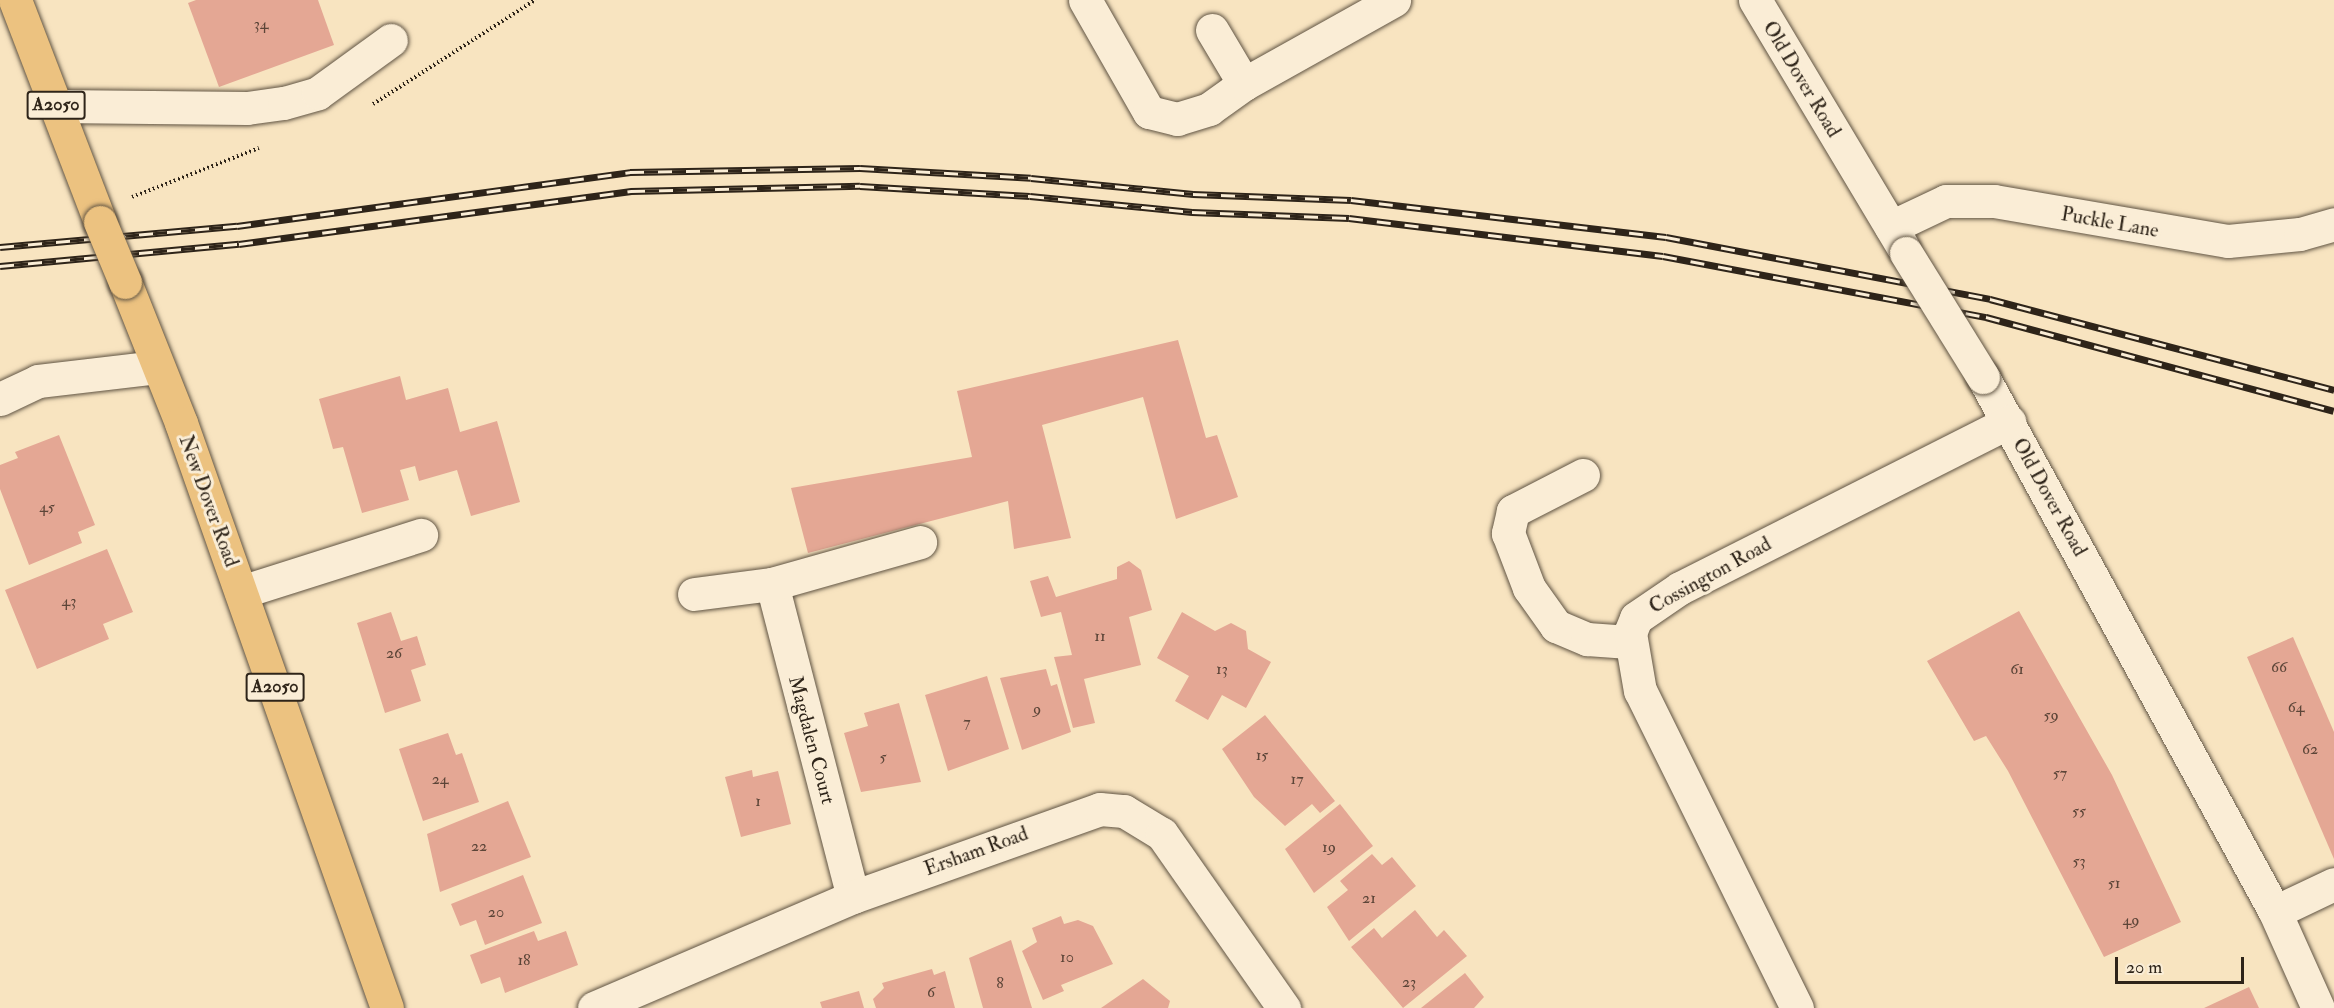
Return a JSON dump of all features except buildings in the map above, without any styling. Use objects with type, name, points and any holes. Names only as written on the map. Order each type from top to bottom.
[{"type":"main road","name":"New Dover Road","points":[[15,0],[125,282],[241,592],[387,1008]]},
{"type":"street","points":[[1085,0],[1149,112],[1177,119],[1209,109],[1244,84],[1394,0]]},
{"type":"street","name":"Old Dover Road","points":[[1768,5],[1898,240],[2009,422],[2276,912],[2318,1008]]},
{"type":"street","points":[[1212,30],[1244,84]]},
{"type":"street","points":[[56,106],[247,108],[303,100],[391,40]]},
{"type":"street","name":"Puckle Lane","points":[[1898,240],[1946,201],[1994,201],[2228,241],[2300,234],[2334,224]]},
{"type":"street","points":[[0,399],[38,381],[157,367]]},
{"type":"street","name":"Cossington Road","points":[[1629,642],[1636,618],[1657,601],[2009,422]]},
{"type":"street","points":[[1583,475],[1513,511],[1508,533],[1529,588],[1556,626],[1587,639],[1629,642],[1640,691],[1797,1008]]},
{"type":"street","points":[[241,592],[421,535]]},
{"type":"street","points":[[694,594],[772,584],[920,542]]},
{"type":"street","name":"Magdalen Court","points":[[772,584],[853,897]]},
{"type":"street","name":"Ersham Road","points":[[594,1008],[853,897],[1075,814],[1124,811],[1162,834],[1284,1008]]},
{"type":"street","points":[[2276,912],[2334,884]]},
{"type":"railway","points":[[0,247],[237,226],[630,172],[860,168],[1031,178],[1193,194],[1351,200],[1666,237],[1990,299],[2334,390]]},
{"type":"railway","points":[[0,266],[239,244],[631,191],[860,186],[1030,196],[1192,212],[1349,218],[1663,256],[1986,317],[2334,411]]}]
